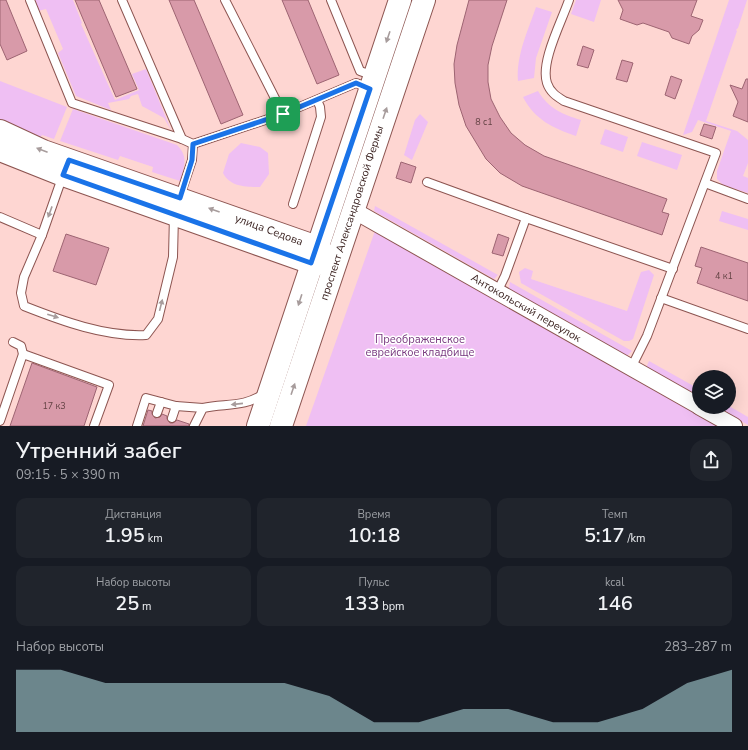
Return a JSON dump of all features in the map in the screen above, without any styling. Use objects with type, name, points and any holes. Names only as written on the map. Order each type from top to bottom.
[{"type":"main road","name":"проспект Александровской Фермы","points":[[258,426],[400,0]]},
{"type":"main road","name":"проспект Александровской Фермы","points":[[281,426],[424,0]]},
{"type":"main road","name":"улица Седова","points":[[0,131],[66,167]]},
{"type":"main road","name":"улица Седова","points":[[0,150],[66,167],[314,255],[335,265]]},
{"type":"street","name":"Антокольский переулок","points":[[354,210],[692,402]]},
{"type":"street","name":"Антокольский переулок","points":[[713,414],[734,426]]},
{"type":"lane","points":[[30,0],[72,103],[182,139],[193,144],[283,114],[356,83],[373,82]]},
{"type":"lane","points":[[122,0],[182,139]]},
{"type":"lane","points":[[225,0],[283,114]]},
{"type":"lane","points":[[331,0],[360,70],[373,82]]},
{"type":"lane","points":[[569,0],[548,60],[546,72],[547,83],[552,93],[564,101],[716,153],[645,341],[631,368]]},
{"type":"lane","points":[[293,204],[321,117],[317,100]]},
{"type":"lane","points":[[66,167],[42,235],[24,277],[21,293],[24,306],[48,315],[105,332],[132,336],[146,335],[158,318],[173,257],[177,206],[192,160],[193,144]]},
{"type":"lane","points":[[427,182],[673,269]]},
{"type":"lane","points":[[705,183],[748,199]]},
{"type":"lane","points":[[0,218],[42,235]]},
{"type":"lane","points":[[497,292],[505,276],[526,218]]},
{"type":"lane","points":[[661,298],[748,329]]},
{"type":"lane","points":[[0,421],[23,354],[21,346],[13,342]]},
{"type":"lane","points":[[23,354],[109,385],[94,426]]},
{"type":"lane","points":[[137,426],[146,398],[176,406],[203,408],[240,405],[251,402],[271,387]]},
{"type":"lane","points":[[157,413],[160,402]]},
{"type":"lane","points":[[172,418],[176,406]]},
{"type":"lane","points":[[194,426],[203,408]]},
{"type":"green space","points":[[34,0],[73,0],[82,23],[81,24],[115,100],[139,90],[132,74],[146,69],[171,130],[164,118],[142,106],[138,94],[131,96],[129,99],[108,103],[111,110],[76,96],[58,53],[63,49],[46,9],[38,11]]},
{"type":"green space","points":[[576,0],[601,0],[594,22],[571,14]]},
{"type":"green space","points":[[729,0],[747,0],[706,121],[737,131],[748,140],[748,163],[743,176],[748,178],[748,193],[723,185],[717,179],[717,171],[731,131],[698,120],[692,132],[683,135]]},
{"type":"green space","points":[[536,7],[552,12],[536,58],[534,78],[518,81],[521,52]]},
{"type":"green space","points":[[0,81],[67,107],[54,139],[42,135],[39,140],[0,120]]},
{"type":"green space","points":[[538,91],[551,107],[581,120],[576,136],[552,126],[533,112],[523,97]]},
{"type":"green space","points":[[73,109],[177,145],[181,149],[184,158],[184,167],[180,181],[152,172],[153,167],[120,156],[118,160],[60,141]]},
{"type":"green space","points":[[420,114],[428,122],[412,160],[404,155],[415,120]]},
{"type":"green space","points":[[605,129],[628,137],[623,152],[600,144]]},
{"type":"green space","points":[[642,142],[682,155],[677,170],[637,156]]},
{"type":"green space","points":[[241,143],[260,147],[268,153],[269,174],[260,187],[234,184],[226,178],[223,173],[229,154]]},
{"type":"green space","points":[[375,206],[498,275],[494,279],[374,211]]},
{"type":"green space","points":[[722,211],[748,219],[748,230],[719,221]]},
{"type":"green space","name":"Преображенское еврейское кладбище","points":[[376,228],[692,408],[692,414],[703,414],[724,426],[306,426]]},
{"type":"green space","points":[[525,268],[533,271],[531,279],[627,311],[641,272],[649,270],[654,275],[633,339],[624,341],[521,283],[519,272]]},
{"type":"green space","points":[[510,282],[632,351],[627,356],[509,289]]},
{"type":"green space","points":[[649,361],[692,385],[692,393],[646,368]]},
{"type":"green space","points":[[736,410],[748,417],[748,425],[728,414],[736,414]]},
{"type":"building","points":[[0,0],[6,0],[27,51],[7,60],[0,44]]},
{"type":"building","points":[[75,0],[99,0],[137,89],[116,97]]},
{"type":"building","points":[[169,0],[194,0],[243,115],[221,124]]},
{"type":"building","points":[[282,0],[308,0],[339,75],[317,84]]},
{"type":"building","points":[[469,0],[507,0],[492,46],[488,65],[488,82],[491,99],[500,117],[511,133],[525,145],[544,156],[667,199],[662,212],[669,214],[662,235],[522,186],[500,173],[486,159],[466,126],[459,105],[455,83],[454,64],[457,45]]},
{"type":"building","points":[[618,0],[697,0],[691,16],[703,20],[699,30],[692,36],[689,44],[672,38],[669,32],[643,23],[637,25],[620,19],[623,10]]},
{"type":"building","points":[[583,46],[594,50],[588,68],[577,65]]},
{"type":"building","points":[[622,60],[633,63],[627,82],[616,79]]},
{"type":"building","points":[[671,76],[682,80],[675,99],[665,95]]},
{"type":"building","points":[[746,79],[748,79],[748,122],[733,116],[738,102],[730,85],[742,89]]},
{"type":"building","points":[[704,124],[716,127],[712,139],[700,135]]},
{"type":"building","points":[[401,162],[416,167],[411,183],[396,178]]},
{"type":"building","points":[[66,234],[109,248],[96,285],[53,271]]},
{"type":"building","points":[[498,234],[509,238],[503,256],[492,253]]},
{"type":"building","points":[[701,247],[748,263],[748,301],[697,283],[702,268],[695,266]]},
{"type":"building","points":[[32,363],[97,387],[84,426],[10,426]]},
{"type":"building","points":[[148,410],[152,411],[155,418],[160,417],[162,414],[167,416],[170,423],[177,420],[189,424],[189,426],[143,426]]},
{"type":"route","points":[[356,83],[370,89],[311,263],[63,175],[69,160],[180,198],[192,160],[193,144],[283,114],[356,83]]}]
